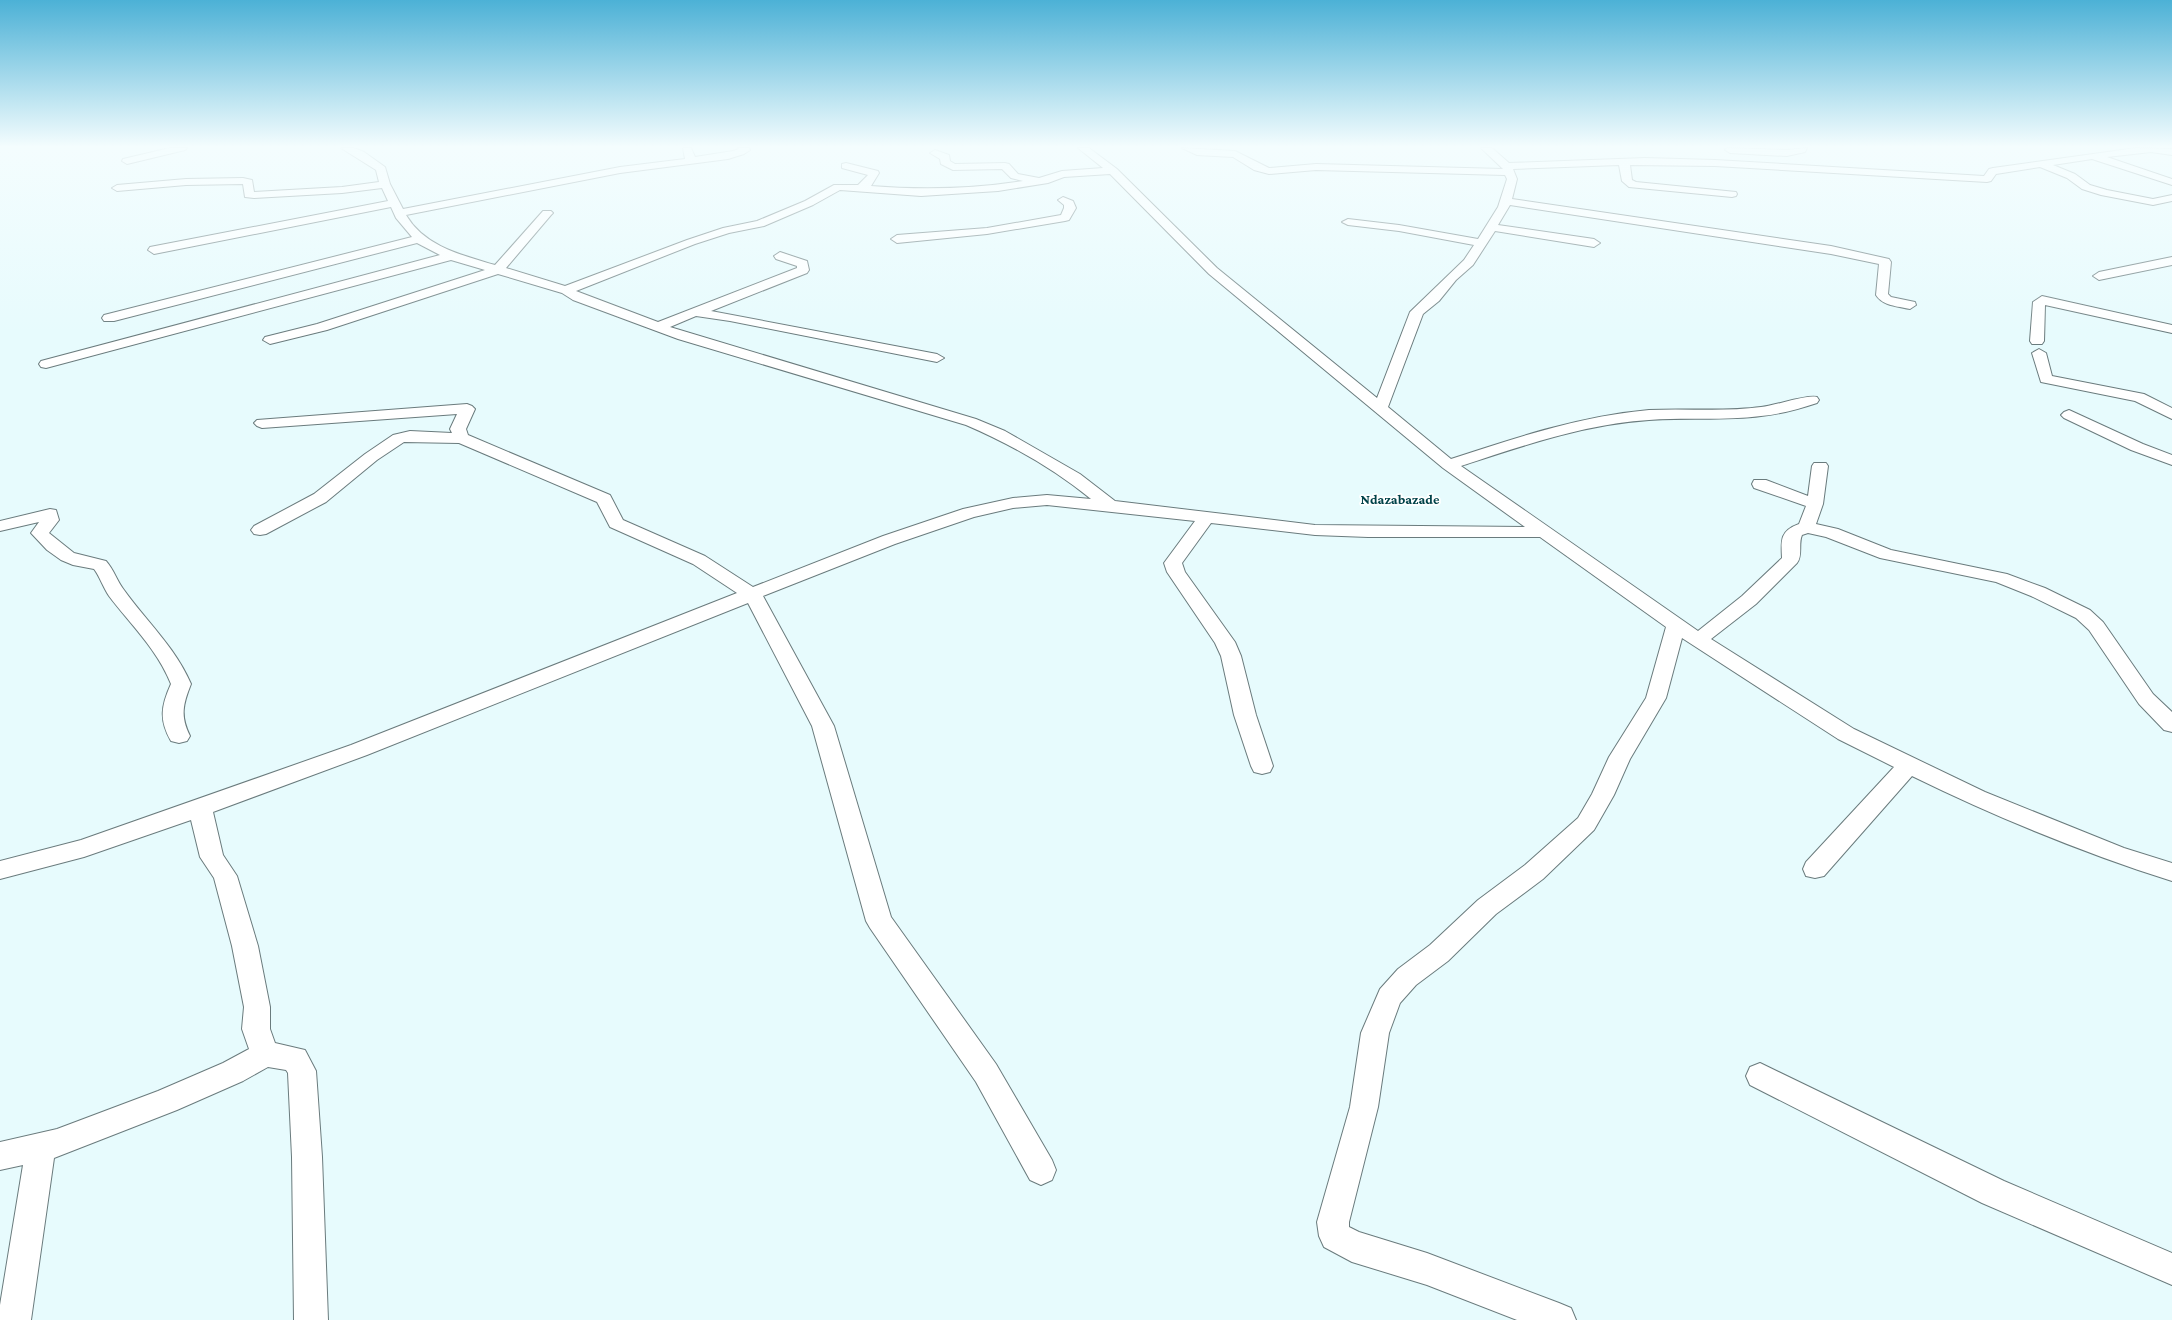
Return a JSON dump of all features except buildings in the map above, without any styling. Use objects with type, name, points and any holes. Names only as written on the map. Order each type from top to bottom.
[{"type":"street","points":[[154,250],[389,210]]},
{"type":"street","points":[[399,210],[419,239],[451,256],[566,290],[578,297],[722,348],[850,384],[971,422],[1000,434],[1068,474],[1109,505]]},
{"type":"street","points":[[566,290],[692,242],[727,230],[760,224],[795,210]]},
{"type":"street","points":[[897,239],[987,232],[1065,218],[1069,210]]},
{"type":"street","points":[[1152,210],[1213,271],[1380,409],[1421,440],[1449,465],[1542,532],[1698,640],[1846,734],[1909,765],[1977,798],[2116,854],[2172,872]]},
{"type":"street","points":[[1380,409],[1417,312],[1434,298],[1452,277],[1469,262],[1502,210]]},
{"type":"street","points":[[1563,210],[1831,250],[1873,258],[1885,262],[1882,295],[1887,300],[1910,305]]},
{"type":"street","points":[[270,340],[322,327],[498,270],[547,213]]},
{"type":"street","points":[[1348,222],[1399,228],[1482,243]]},
{"type":"street","points":[[1491,227],[1594,243]]},
{"type":"street","points":[[109,318],[419,239]]},
{"type":"street","points":[[46,364],[164,334],[260,306],[451,256]]},
{"type":"street","points":[[660,326],[803,270],[803,264],[780,256]]},
{"type":"street","points":[[2099,276],[2172,261]]},
{"type":"street","points":[[2172,329],[2042,300],[2039,302],[2038,347],[2046,379],[2139,397],[2172,414]]},
{"type":"street","points":[[693,312],[730,317],[937,358]]},
{"type":"street","points":[[1449,465],[1520,441],[1590,424],[1648,415],[1760,412],[1785,408],[1812,400]]},
{"type":"street","points":[[262,423],[468,409],[458,429],[461,438]]},
{"type":"street","points":[[2069,415],[2137,447],[2172,460]]},
{"type":"street","points":[[260,530],[320,498],[371,456],[399,438],[410,436],[461,438],[579,487],[604,499],[616,523],[698,560],[752,595],[823,726],[879,921],[986,1074],[1041,1170]]},
{"type":"street","points":[[1806,527],[1815,504],[1820,466]]},
{"type":"street","points":[[1760,484],[1815,504]]},
{"type":"street","points":[[0,870],[84,848],[200,808],[359,750],[889,540],[969,513],[1013,503],[1047,500],[1109,505],[1272,526],[1353,532],[1542,532]]},
{"type":"street","points":[[0,526],[11,525],[50,514],[50,520],[40,533],[56,550],[80,561],[95,562],[100,566],[115,591],[153,637],[176,668],[181,684],[170,708],[172,723],[179,736]]},
{"type":"street","points":[[1205,518],[1198,530],[1172,564],[1225,642],[1231,656],[1245,715],[1262,766]]},
{"type":"street","points":[[1698,640],[1772,580],[1791,560],[1790,542],[1794,532],[1806,527],[1832,533],[1886,554],[1942,564],[2001,578],[2038,592],[2083,614],[2096,626],[2146,699],[2172,725]]},
{"type":"street","points":[[1559,1320],[1427,1270],[1352,1246],[1335,1236],[1333,1222],[1364,1106],[1375,1033],[1389,997],[1408,977],[1440,953],[1487,907],[1534,872],[1586,824],[1603,795],[1620,757],[1656,698],[1676,624]]},
{"type":"street","points":[[1815,869],[1909,765]]},
{"type":"street","points":[[200,808],[212,857],[224,876],[246,946],[250,978],[257,1008],[256,1029],[265,1054]]},
{"type":"street","points":[[0,1156],[57,1142],[168,1101],[234,1072],[265,1054],[295,1059],[302,1071],[307,1157],[311,1320]]},
{"type":"street","points":[[1760,1076],[1993,1192],[2172,1269]]},
{"type":"street","points":[[14,1320],[41,1146]]},
{"type":"district","name":"Ndazabazade","points":[[1400,499]]}]
